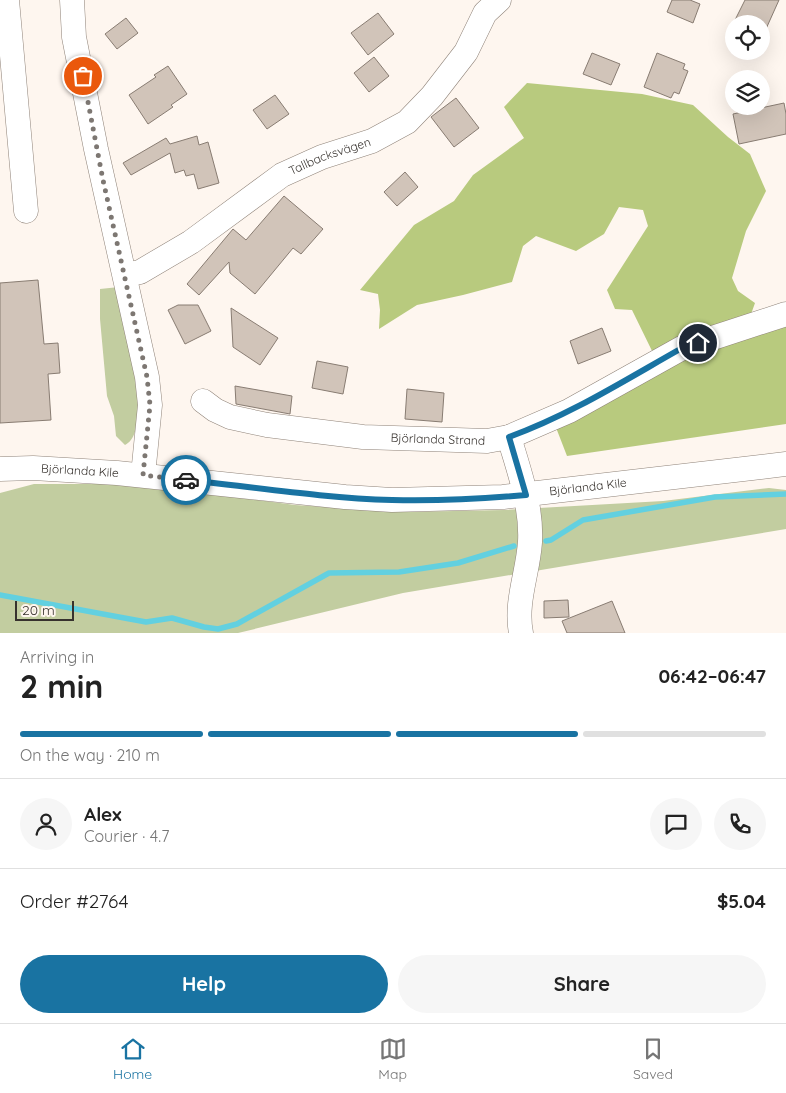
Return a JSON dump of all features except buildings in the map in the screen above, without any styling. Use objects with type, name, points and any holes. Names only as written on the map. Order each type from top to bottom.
[{"type":"street","points":[[7,0],[26,210]]},
{"type":"street","points":[[72,0],[74,37],[103,180],[147,377],[150,405],[143,475]]},
{"type":"street","name":"Tallbacksvägen","points":[[125,275],[140,272],[190,242],[282,175],[322,157],[372,141],[407,122],[432,96],[466,52],[485,13],[499,0]]},
{"type":"street","name":"Björlanda Strand","points":[[203,401],[215,410],[230,417],[267,425],[345,435],[478,441],[509,437],[529,430],[569,411],[682,348],[786,314]]},
{"type":"street","points":[[509,437],[526,495],[530,540],[528,568],[519,603],[521,633]]},
{"type":"street","name":"Björlanda Kile","points":[[0,469],[33,468],[143,475],[345,497],[392,500],[526,495],[786,464]]},
{"type":"green space","points":[[527,83],[642,94],[693,105],[750,154],[766,191],[746,231],[732,278],[738,291],[755,303],[750,317],[654,355],[632,310],[615,309],[607,290],[648,226],[643,210],[619,207],[604,234],[576,251],[536,236],[523,246],[512,282],[417,305],[379,329],[380,310],[378,294],[360,290],[414,225],[454,201],[473,175],[524,138],[504,107]]},
{"type":"green space","points":[[119,287],[136,372],[138,397],[138,419],[134,436],[125,445],[116,436],[114,416],[107,396],[100,319],[100,289]]},
{"type":"green space","points":[[786,320],[786,424],[567,456],[555,425],[674,358]]},
{"type":"green space","points":[[34,484],[135,484],[295,505],[403,512],[504,510],[663,501],[769,488],[786,490],[786,529],[403,593],[238,633],[0,633],[0,493]]},
{"type":"waterway","points":[[546,541],[551,540],[583,520],[715,497],[786,494]]},
{"type":"waterway","points":[[0,595],[146,622],[172,618],[218,629],[237,624],[329,573],[399,572],[458,563],[514,546]]},
{"type":"way so far","points":[[83,76],[96,149],[147,377],[150,405],[143,475],[186,480]]},
{"type":"route","points":[[186,480],[345,497],[392,500],[526,495],[509,437],[529,430],[569,411],[682,348],[698,343]]}]
